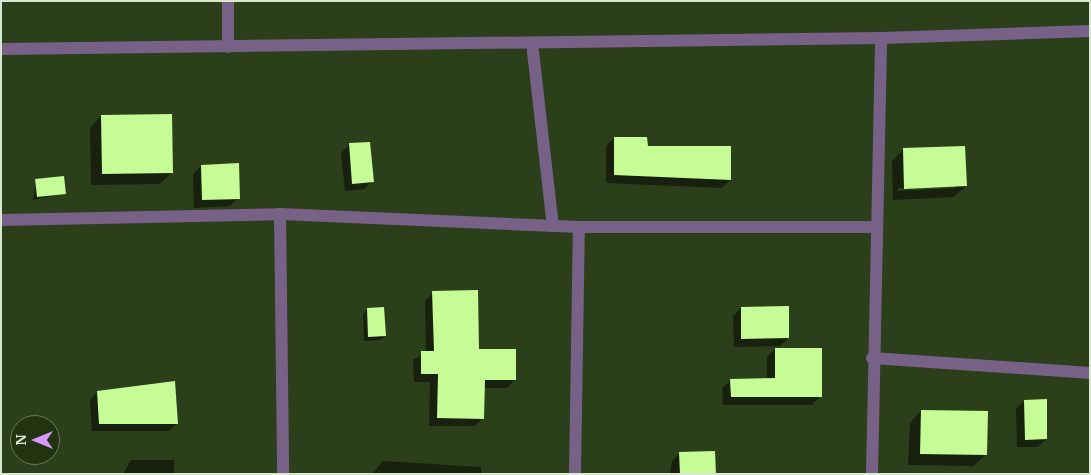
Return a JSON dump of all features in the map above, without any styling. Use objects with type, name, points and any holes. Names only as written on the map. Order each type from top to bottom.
[{"type":"street","points":[[228,1],[228,47]]},
{"type":"street","points":[[1,49],[881,38],[1090,31]]},
{"type":"street","points":[[872,474],[872,358],[881,38]]},
{"type":"street","points":[[532,43],[553,226]]},
{"type":"street","points":[[1,220],[280,214],[553,226],[876,227]]},
{"type":"street","points":[[280,214],[283,474]]},
{"type":"street","points":[[574,474],[579,226]]},
{"type":"street","points":[[872,358],[1090,373]]},
{"type":"building","points":[[172,114],[173,173],[102,174],[101,115]]},
{"type":"building","points":[[614,137],[647,137],[648,146],[731,146],[731,180],[614,175]]},
{"type":"building","points":[[370,142],[374,182],[352,184],[349,143]]},
{"type":"building","points":[[965,146],[967,186],[904,189],[903,148]]},
{"type":"building","points":[[239,163],[240,199],[202,200],[201,165]]},
{"type":"building","points":[[64,176],[66,194],[37,197],[35,179]]},
{"type":"building","points":[[478,290],[479,349],[516,349],[516,380],[485,380],[484,419],[437,418],[438,374],[421,374],[421,351],[434,351],[432,291]]},
{"type":"building","points":[[789,306],[789,338],[741,339],[741,307]]},
{"type":"building","points":[[384,307],[386,336],[368,337],[367,308]]},
{"type":"building","points":[[775,348],[822,348],[822,397],[731,397],[730,379],[775,378]]},
{"type":"building","points":[[175,381],[178,424],[99,424],[97,391]]},
{"type":"building","points":[[1047,399],[1047,439],[1025,440],[1024,400]]},
{"type":"building","points":[[921,410],[988,411],[987,455],[920,454]]},
{"type":"building","points":[[715,451],[716,474],[680,474],[679,452]]}]
